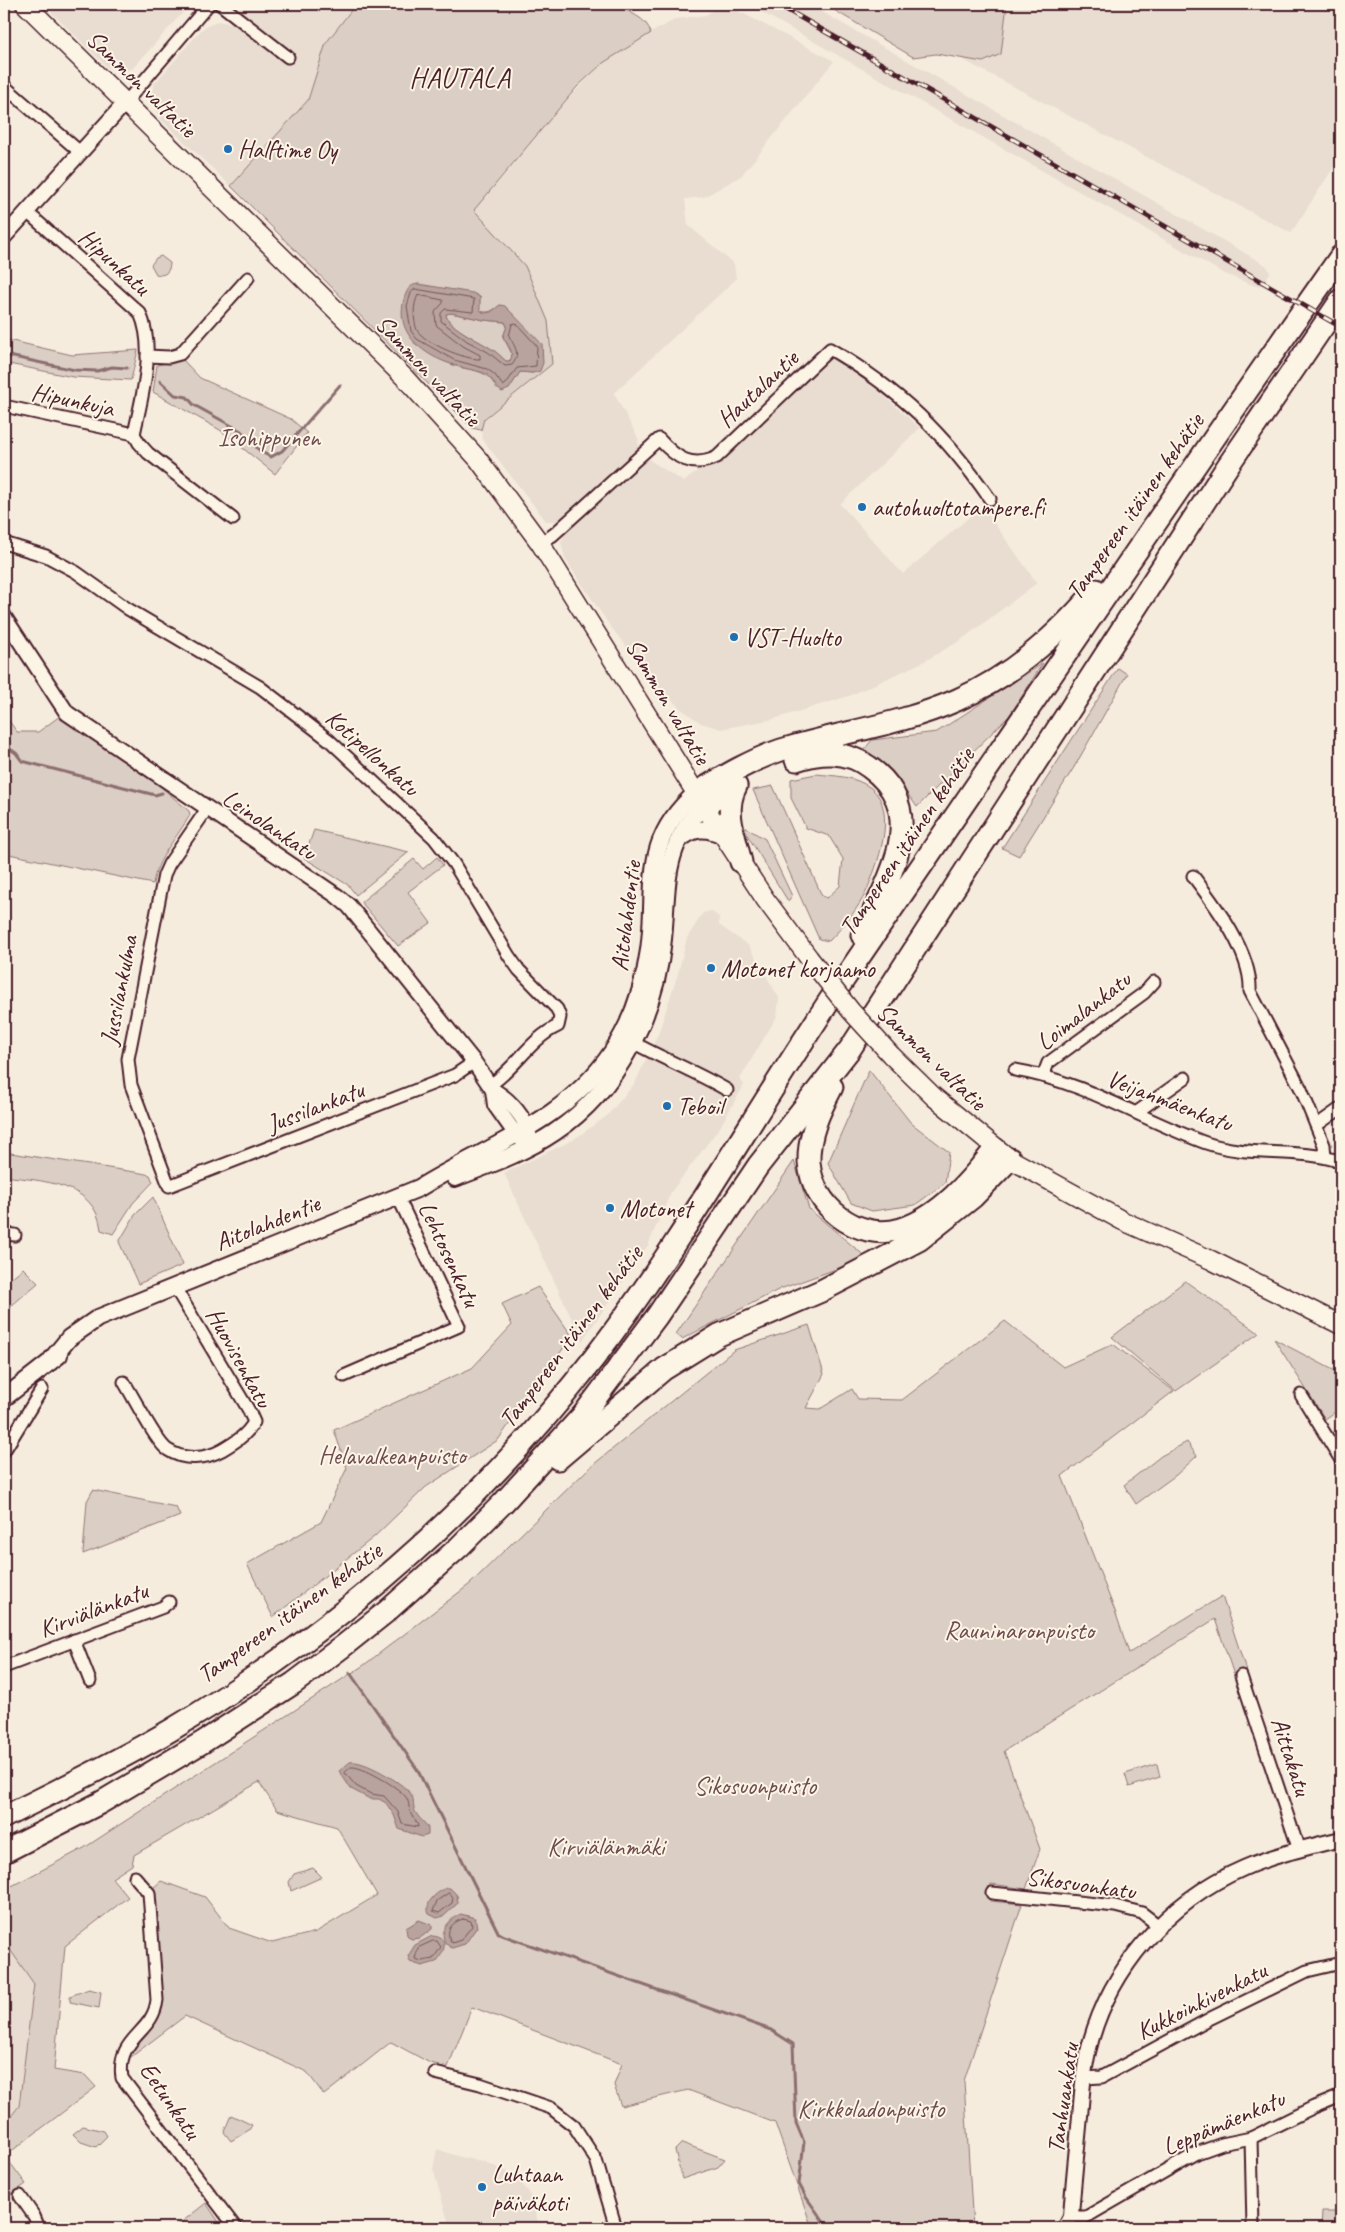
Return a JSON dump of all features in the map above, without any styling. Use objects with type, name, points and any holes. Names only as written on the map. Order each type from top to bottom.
[{"type":"highway","name":"Tampereen itäinen kehätie","points":[[4,1817],[170,1731],[253,1678],[328,1624],[368,1592],[451,1518],[488,1482],[564,1396],[637,1299],[692,1219],[834,994],[1151,529],[1341,256]]},
{"type":"highway","points":[[4,1852],[100,1803],[203,1742],[294,1682],[386,1612],[459,1547],[503,1503],[583,1415],[656,1316],[758,1166],[850,1049],[1227,467],[1341,300]]},
{"type":"highway","points":[[700,799],[751,763],[778,751],[914,716],[958,700],[1002,676],[1024,661],[1065,625],[1151,529]]},
{"type":"highway","points":[[700,799],[736,786],[785,763],[810,756],[841,754],[854,758],[874,770],[883,779],[898,802],[901,831],[896,860],[834,994]]},
{"type":"highway","points":[[736,786],[729,802],[729,811],[741,862]]},
{"type":"highway","points":[[850,1049],[821,1107],[811,1143],[809,1161],[816,1189],[832,1212],[855,1227],[884,1231],[899,1229],[918,1222],[1002,1154]]},
{"type":"highway","points":[[503,1503],[664,1370],[719,1335],[821,1292],[919,1240],[973,1197],[1002,1154]]},
{"type":"main road","name":"Sammon valtatie","points":[[25,4],[405,378],[478,459],[540,543],[764,899],[851,1011],[891,1055],[934,1097],[1002,1154],[1123,1221],[1211,1260],[1341,1325]]},
{"type":"main road","name":"Aitolahdentie","points":[[4,1398],[51,1360],[135,1304],[174,1286],[398,1196],[510,1157],[556,1132],[588,1103],[607,1082],[657,980],[664,926],[665,886],[677,842],[700,799]]},
{"type":"main road","name":"Aitolahdentie","points":[[419,1188],[441,1174],[523,1132],[564,1103],[589,1080],[609,1056],[627,1039],[645,976],[650,949],[651,884],[656,857],[667,829],[686,802],[700,799]]},
{"type":"main road","name":"Aitolahdentie","points":[[677,842],[689,832],[705,828],[724,835]]},
{"type":"street","points":[[4,238],[126,102],[209,4]]},
{"type":"street","points":[[220,4],[288,57]]},
{"type":"street","points":[[4,86],[80,152]]},
{"type":"street","name":"Hipunkatu","points":[[27,212],[140,313],[144,323],[148,356],[134,434]]},
{"type":"street","points":[[148,356],[170,357],[180,354],[248,278]]},
{"type":"street","name":"Hautalantie","points":[[540,543],[553,535],[659,439],[671,452],[688,461],[703,463],[717,456],[830,349],[880,382],[935,428],[972,472],[990,499]]},
{"type":"street","name":"Hipunkuja","points":[[4,406],[134,434]]},
{"type":"street","points":[[134,434],[148,453],[233,519]]},
{"type":"street","name":"Kotipellonkatu","points":[[4,543],[23,548],[61,564],[128,609],[260,687],[329,740],[434,838],[454,864],[508,956],[557,1009],[560,1017],[558,1026],[542,1036],[491,1088]]},
{"type":"street","name":"Leinolankatu","points":[[4,617],[67,712],[349,906],[474,1062],[491,1088],[504,1096],[523,1132]]},
{"type":"street","name":"Jussilankulma","points":[[169,1186],[133,1092],[128,1071],[128,1059],[164,875],[169,864],[206,809]]},
{"type":"street","points":[[1194,876],[1228,923],[1249,975],[1250,990],[1301,1089],[1317,1125],[1324,1145],[1325,1157]]},
{"type":"street","name":"Loimalankatu","points":[[1043,1076],[1048,1063],[1144,993],[1154,982]]},
{"type":"street","points":[[627,1039],[662,1059],[702,1074],[728,1090]]},
{"type":"street","name":"Jussilankatu","points":[[169,1186],[455,1075],[474,1062]]},
{"type":"street","name":"Veijanmäenkatu","points":[[1015,1070],[1043,1076],[1137,1112],[1206,1143],[1229,1149],[1325,1157],[1341,1162]]},
{"type":"street","points":[[1137,1112],[1185,1078]]},
{"type":"street","points":[[1317,1125],[1341,1108]]},
{"type":"street","points":[[523,1132],[531,1146]]},
{"type":"street","name":"Lehtosenkatu","points":[[344,1376],[438,1337],[459,1326],[398,1196]]},
{"type":"street","name":"Huovisenkatu","points":[[124,1382],[162,1445],[173,1453],[203,1459],[229,1446],[250,1430],[254,1422],[248,1410],[174,1286]]},
{"type":"street","points":[[4,1450],[42,1389]]},
{"type":"street","points":[[1301,1394],[1341,1460]]},
{"type":"street","name":"Kirviälänkatu","points":[[4,1667],[163,1608],[169,1602]]},
{"type":"street","points":[[74,1640],[90,1681]]},
{"type":"street","name":"Aittakatu","points":[[1241,1676],[1299,1850]]},
{"type":"street","name":"Tanhuankatu","points":[[1068,2223],[1084,2078],[1090,2045],[1106,2001],[1133,1956],[1159,1926],[1198,1894],[1219,1880],[1245,1867],[1341,1839]]},
{"type":"street","name":"Eetunkatu","points":[[135,1877],[149,1893],[156,2000],[154,2014],[123,2050],[121,2058],[122,2078],[236,2228]]},
{"type":"street","name":"Sikosuonkatu","points":[[992,1894],[1129,1909],[1142,1913],[1159,1926]]},
{"type":"street","name":"Kukkoinkivenkatu","points":[[1084,2078],[1102,2077],[1211,2018],[1307,1971],[1341,1964]]},
{"type":"street","points":[[436,2073],[480,2084],[552,2108],[574,2126],[596,2160],[616,2228]]},
{"type":"street","name":"Leppämäenkatu","points":[[1068,2223],[1091,2215],[1198,2153],[1222,2144],[1251,2138],[1341,2096]]},
{"type":"street","points":[[1251,2138],[1253,2228]]},
{"type":"street","points":[[20,2196],[34,2216],[39,2228]]},
{"type":"shaded area","points":[[43,4],[186,4],[185,10],[133,68],[123,71],[107,67]]},
{"type":"shaded area","points":[[243,4],[356,4],[326,43],[308,100],[231,186],[160,119],[152,102],[153,85],[202,29],[217,21],[229,23]]},
{"type":"shaded area","points":[[721,4],[725,4],[834,61],[741,176],[704,197],[685,199],[688,225],[734,264],[736,279],[614,393],[638,438],[639,448],[557,521],[546,521],[483,440],[481,430],[484,420],[552,364],[473,210],[504,176],[556,111],[603,63],[632,43],[676,19],[706,15]]},
{"type":"shaded area","points":[[747,4],[808,4],[1238,249],[1267,266],[1270,273],[1262,285],[1255,286],[1225,274]]},
{"type":"shaded area","points":[[857,4],[1341,4],[1341,156],[1291,233]]},
{"type":"shaded area","points":[[830,355],[874,387],[920,428],[840,504],[903,574],[982,506],[1037,583],[961,640],[923,662],[849,696],[774,719],[721,729],[701,723],[680,708],[657,686],[608,623],[565,559],[561,542],[567,529],[648,459],[684,482]]},
{"type":"shaded area","points":[[711,911],[719,917],[719,925],[749,946],[779,998],[777,1016],[740,1079],[744,1085],[720,1127],[671,1192],[648,1245],[582,1341],[504,1173],[573,1140],[607,1116],[635,1083],[658,1034],[677,977],[687,938],[703,913]]},
{"type":"shaded area","points":[[4,1941],[34,1984],[19,2106],[4,2125]]},
{"type":"shaded area","name":"Luhtaan päiväkoti","points":[[437,2149],[460,2157],[485,2162],[513,2174],[529,2192],[540,2228],[450,2228],[433,2169]]},
{"type":"green space","points":[[356,4],[617,4],[641,19],[649,27],[651,33],[603,63],[577,87],[474,210],[525,266],[548,321],[552,364],[484,419],[481,430],[472,428],[231,186],[308,100],[326,43]],"holes":[[[418,284],[480,297],[479,310],[490,311],[500,305],[533,373],[520,372],[509,389],[497,389],[483,373],[446,362],[414,343]]]},
{"type":"green space","points":[[824,4],[1007,4],[1001,54],[983,62],[936,54],[913,57]]},
{"type":"green space","points":[[161,256],[170,263],[170,266],[166,273],[159,275],[156,274],[151,265],[156,258]]},
{"type":"green space","points":[[451,313],[504,322],[507,326],[503,337],[513,356],[509,361],[506,361],[492,349],[464,333],[447,319],[446,314]]},
{"type":"green space","points":[[4,339],[72,355],[138,350],[131,380],[73,377],[4,363]]},
{"type":"green space","name":"Isohippunen","points":[[183,360],[200,378],[291,419],[307,433],[275,474],[220,430],[153,392],[157,365]]},
{"type":"green space","points":[[1043,663],[1010,715],[917,807],[890,769],[863,751],[872,740],[937,732]]},
{"type":"green space","points":[[1118,668],[1127,674],[1076,764],[1019,856],[1002,848]]},
{"type":"green space","points":[[4,714],[17,732],[38,732],[60,716],[161,787],[189,811],[190,815],[163,856],[153,884],[4,853]]},
{"type":"green space","points":[[816,774],[845,777],[865,784],[879,798],[884,810],[885,824],[880,853],[866,892],[859,905],[829,941],[819,939],[753,790],[773,786],[822,896],[827,898],[840,886],[843,859],[829,836],[806,828],[791,798],[791,779]]},
{"type":"green space","points":[[741,825],[765,839],[792,896],[788,901]]},
{"type":"green space","points":[[314,830],[409,852],[356,895],[348,885],[304,858]]},
{"type":"green space","points":[[437,857],[443,865],[408,892],[431,923],[398,946],[361,902],[414,859],[423,869]]},
{"type":"green space","points":[[869,1070],[911,1123],[949,1152],[945,1183],[915,1205],[872,1211],[851,1203],[828,1163]]},
{"type":"green space","points":[[4,1152],[141,1173],[150,1175],[153,1182],[133,1203],[113,1234],[101,1230],[97,1214],[89,1202],[78,1193],[50,1183],[4,1176]]},
{"type":"green space","points":[[794,1161],[809,1209],[867,1258],[780,1289],[682,1339],[676,1334]]},
{"type":"green space","points":[[153,1197],[183,1265],[138,1284],[119,1242],[135,1215]]},
{"type":"green space","points":[[23,1268],[38,1283],[4,1312],[4,1284]]},
{"type":"green space","points":[[1185,1281],[1259,1333],[1176,1391],[1112,1337]]},
{"type":"green space","name":"Helavalkeanpuisto","points":[[538,1287],[572,1336],[498,1440],[426,1487],[374,1537],[273,1617],[247,1564],[321,1522],[347,1468],[334,1430],[472,1368],[512,1325],[502,1304]]},
{"type":"green space","points":[[1005,1321],[1063,1367],[1113,1344],[1174,1391],[1062,1476],[1115,1611],[1129,1653],[1222,1596],[1247,1673],[1235,1678],[1215,1619],[1004,1751],[1040,1849],[1026,1889],[991,1884],[990,1901],[1022,1904],[964,2081],[973,2228],[812,2228],[775,2123],[688,2090],[621,2106],[614,2085],[622,2064],[472,2007],[448,2067],[430,2063],[391,2042],[324,2095],[307,2072],[185,2016],[127,2060],[128,2051],[161,2012],[153,1888],[161,1881],[205,1897],[229,1928],[272,1943],[316,1932],[377,1895],[337,1827],[277,1810],[259,1782],[134,1855],[132,1865],[112,1878],[128,1897],[65,1946],[54,2070],[85,2075],[96,2087],[5,2156],[26,2184],[5,2199],[4,2125],[19,2106],[34,1984],[4,1941],[4,1890],[84,1848],[364,1665],[470,1584],[588,1469],[734,1350],[809,1325],[824,1374],[806,1408],[820,1409],[852,1389],[858,1399],[902,1400]]},
{"type":"green space","points":[[1274,1339],[1341,1374],[1341,1408],[1325,1419]]},
{"type":"green space","points":[[1187,1442],[1197,1456],[1176,1475],[1136,1504],[1124,1485],[1161,1456]]},
{"type":"green space","points":[[93,1490],[176,1507],[180,1516],[83,1554],[87,1501]]},
{"type":"green space","points":[[1157,1764],[1160,1777],[1129,1787],[1125,1774]]},
{"type":"green space","points":[[313,1868],[322,1877],[291,1891],[289,1882],[294,1874]]},
{"type":"green space","points":[[89,1989],[101,1992],[99,2008],[70,2002],[70,1996]]},
{"type":"green space","points":[[231,2115],[252,2125],[249,2130],[231,2141],[224,2132]]},
{"type":"green space","points":[[83,2126],[104,2131],[107,2136],[96,2147],[81,2142],[73,2134]]},
{"type":"green space","points":[[682,2143],[725,2159],[718,2167],[682,2179],[675,2150]]},
{"type":"green space","points":[[206,2203],[223,2228],[174,2228]]},
{"type":"green space","points":[[1322,2212],[1341,2212],[1341,2228],[1321,2228]]},
{"type":"water","points":[[415,285],[473,293],[480,297],[480,310],[484,313],[491,312],[500,305],[505,306],[542,344],[543,363],[540,371],[533,373],[520,372],[509,389],[502,392],[484,373],[457,366],[432,356],[414,342],[403,323],[404,299],[409,288]],"holes":[[[451,313],[505,322],[507,326],[503,337],[512,355],[510,361],[506,361],[492,349],[457,328],[447,319],[446,314]]]},
{"type":"water","points":[[350,1762],[364,1764],[373,1768],[407,1789],[412,1796],[416,1813],[428,1828],[428,1835],[422,1837],[399,1829],[394,1815],[386,1803],[379,1799],[370,1799],[351,1789],[339,1771]]},
{"type":"water","points":[[450,1888],[457,1895],[458,1903],[444,1916],[437,1918],[429,1914],[428,1906],[438,1892]]},
{"type":"water","points":[[461,1914],[475,1918],[477,1927],[465,1944],[452,1948],[444,1940],[444,1930],[451,1920]]},
{"type":"water","points":[[419,1920],[432,1925],[432,1929],[420,1938],[411,1939],[407,1935],[406,1928]]},
{"type":"water","points":[[432,1936],[442,1939],[444,1942],[443,1950],[436,1962],[422,1966],[410,1962],[408,1956],[415,1945]]},
{"type":"waterway","points":[[4,355],[75,370],[97,371],[112,367],[127,368]]},
{"type":"waterway","points":[[160,381],[175,395],[187,397],[194,405],[241,431],[261,452],[271,457],[282,451],[340,385]]},
{"type":"waterway","points":[[4,745],[16,753],[22,761],[155,795],[162,793]]},
{"type":"waterway","points":[[350,1673],[417,1769],[499,1934],[771,2030],[793,2044],[796,2123],[804,2142],[799,2184],[828,2228]]},
{"type":"railway","points":[[777,4],[1341,327]]},
{"type":"place","name":"Halftime Oy","points":[[228,149]]},
{"type":"place","name":"autohuoltotampere.fi","points":[[862,507]]},
{"type":"place","name":"VST-Huolto","points":[[734,637]]},
{"type":"place","name":"Motonet korjaamo","points":[[711,968]]},
{"type":"place","name":"Teboil","points":[[667,1106]]},
{"type":"place","name":"Motonet","points":[[610,1208]]},
{"type":"place","name":"Luhtaan päiväkoti","points":[[482,2187]]},
{"type":"district","name":"HAUTALA","points":[[460,77]]},
{"type":"park label","name":"Rauninaronpuisto","points":[[1019,1630]]},
{"type":"park label","name":"Sikosuonpuisto","points":[[755,1785]]},
{"type":"park label","name":"Kirviälänmäki","points":[[606,1846]]},
{"type":"park label","name":"Kirkkoladonpuisto","points":[[871,2108]]}]
